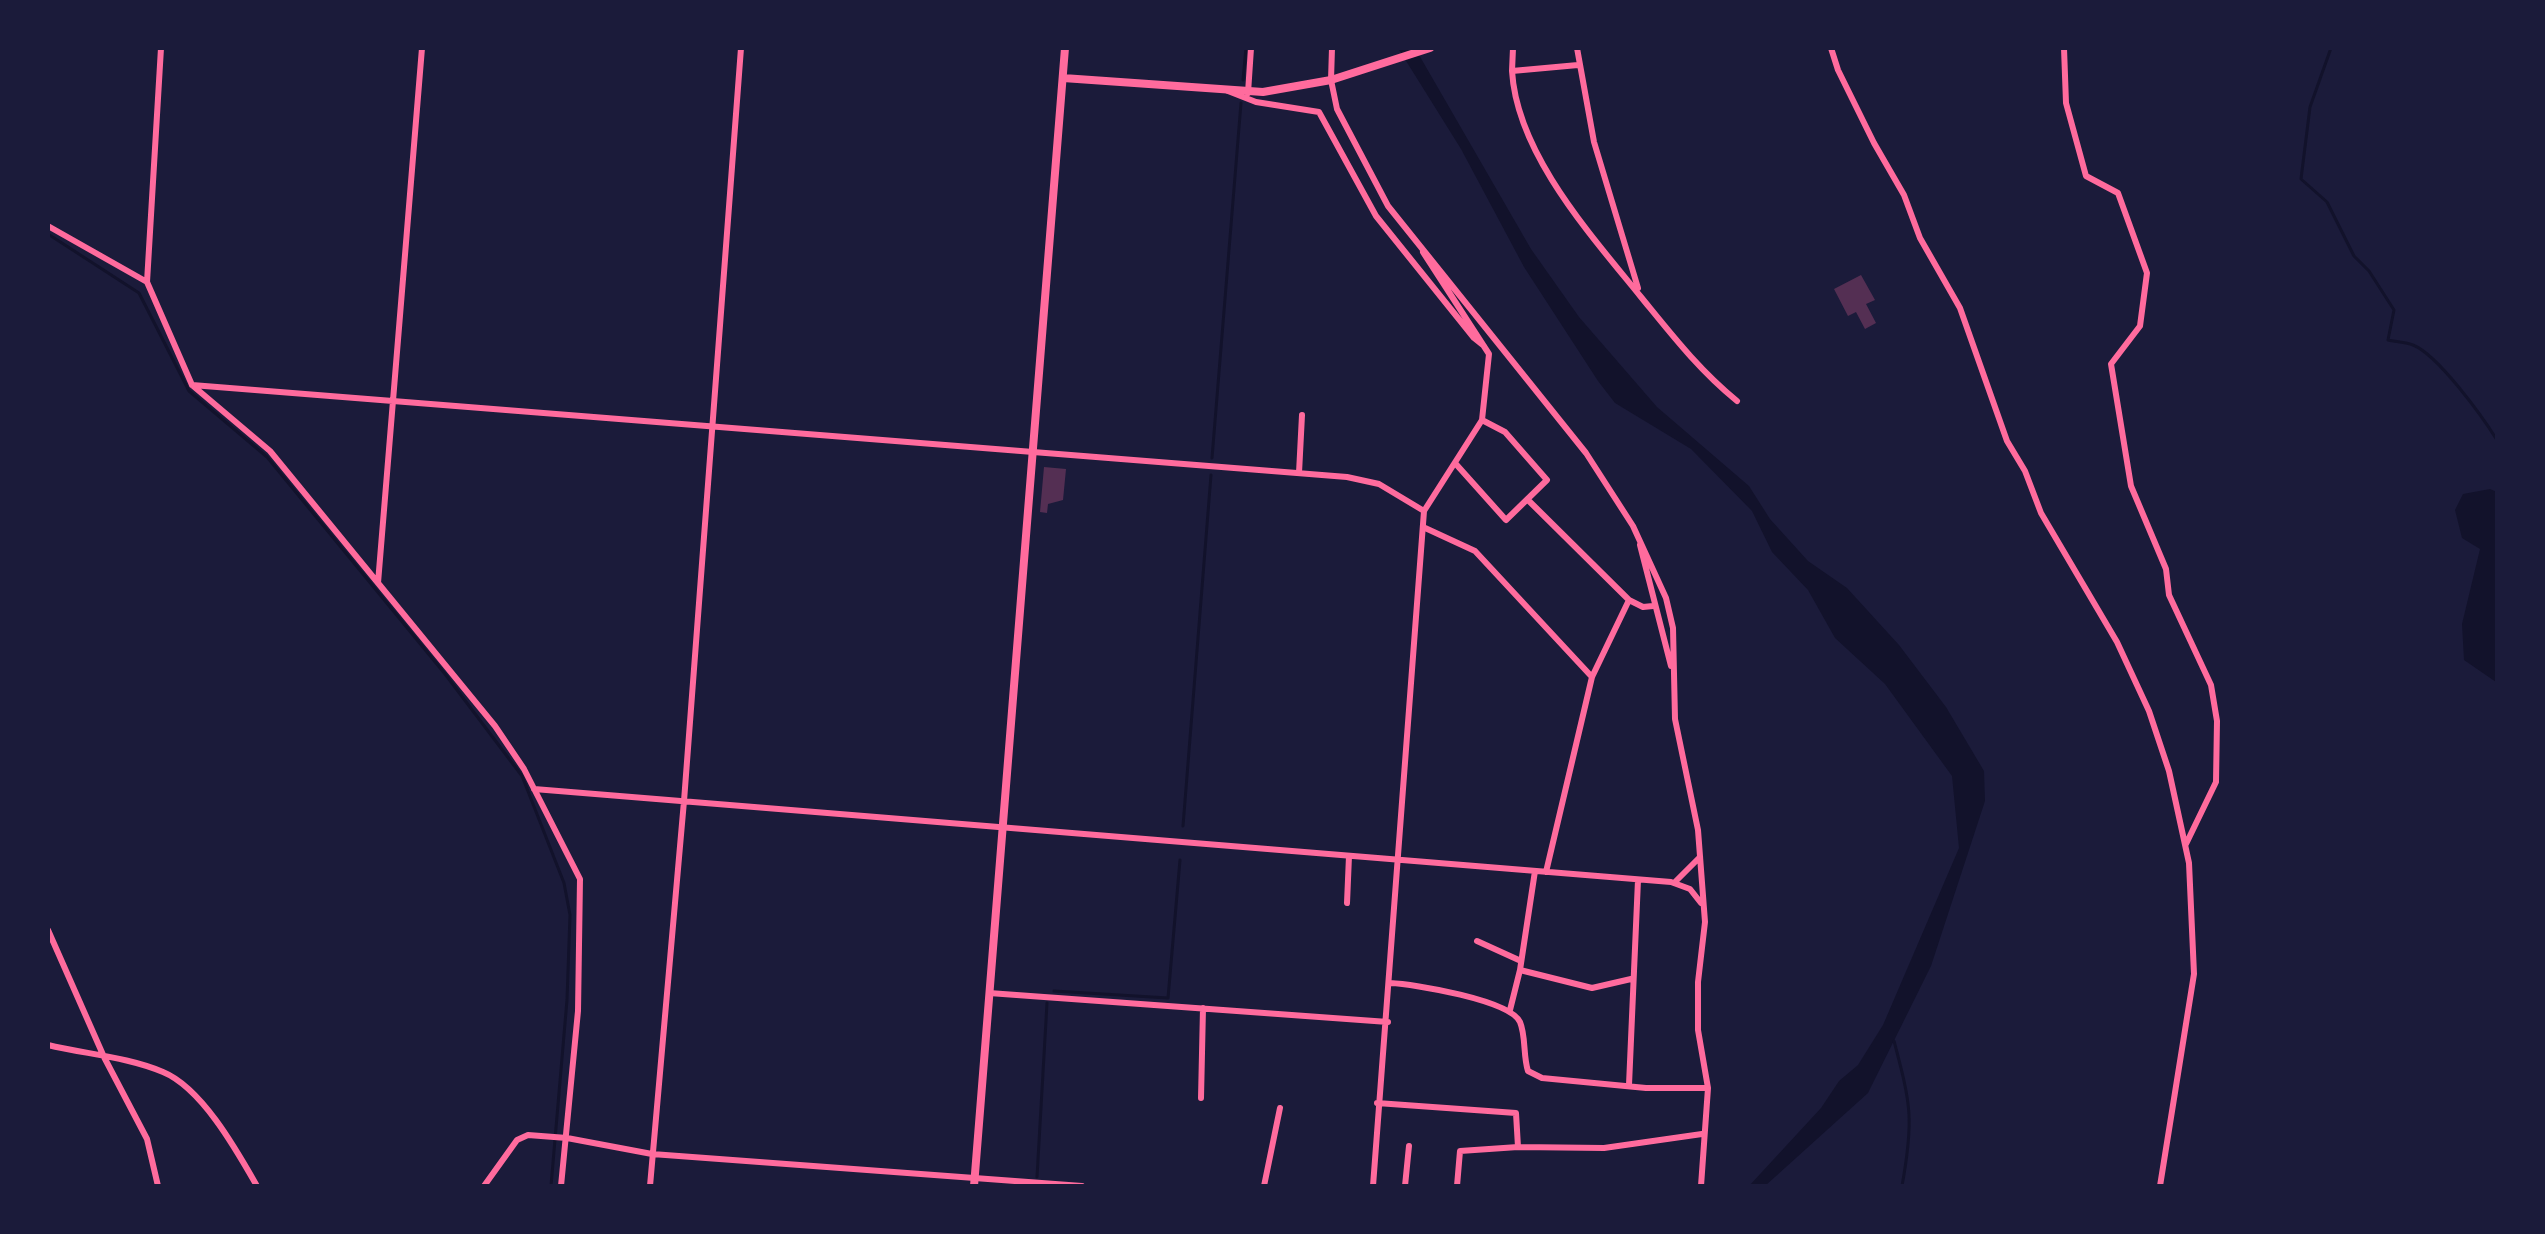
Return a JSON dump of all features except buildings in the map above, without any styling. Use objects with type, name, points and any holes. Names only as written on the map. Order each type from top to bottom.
[{"type":"street","points":[[161,48],[147,282],[192,385],[270,451],[495,726],[534,789],[580,879],[578,1011],[561,1186]]},
{"type":"street","points":[[378,583],[422,48]]},
{"type":"street","points":[[650,1186],[684,801],[741,48]]},
{"type":"street","points":[[974,1183],[1065,48]]},
{"type":"street","points":[[1248,93],[1251,48]]},
{"type":"street","points":[[1332,48],[1337,109],[1388,206],[1586,453],[1638,536],[1666,598],[1673,628],[1675,719],[1700,857],[1701,903],[1705,922],[1698,982],[1698,1030],[1708,1088],[1702,1134],[1701,1186]]},
{"type":"street","points":[[1063,78],[1248,93],[1334,79],[1430,48]]},
{"type":"street","points":[[1513,48],[1512,71],[1523,122],[1560,191],[1701,372],[1737,401]]},
{"type":"street","points":[[1577,48],[1578,65],[1617,227],[1641,297]]},
{"type":"street","points":[[1831,48],[1838,70],[1874,143],[1904,195],[1920,238],[1960,308],[2007,441],[2025,471],[2041,513],[2117,642],[2149,711],[2169,771],[2186,844],[2194,974],[2160,1186]]},
{"type":"street","points":[[2064,48],[2066,103],[2086,176],[2118,193],[2147,273],[2140,326],[2111,364],[2131,486],[2166,569],[2169,595],[2211,685],[2215,709],[2216,782],[2186,844]]},
{"type":"street","points":[[1512,71],[1578,65]]},
{"type":"street","points":[[1228,91],[1256,102],[1319,112],[1376,216],[1474,338],[1484,346]]},
{"type":"street","points":[[48,226],[147,282]]},
{"type":"street","points":[[1373,1186],[1377,1103],[1388,1022],[1424,511],[1482,420],[1489,354],[1437,279],[1416,239]]},
{"type":"street","points":[[192,385],[1364,479],[1394,491],[1424,511]]},
{"type":"street","points":[[1299,473],[1302,415]]},
{"type":"street","points":[[1455,463],[1506,520],[1547,480],[1505,432],[1482,420]]},
{"type":"street","points":[[1528,500],[1629,600],[1643,607],[1653,606]]},
{"type":"street","points":[[1423,527],[1475,551],[1592,677]]},
{"type":"street","points":[[1638,536],[1653,606],[1674,677]]},
{"type":"street","points":[[1546,872],[1592,677],[1629,600]]},
{"type":"street","points":[[534,789],[1674,883],[1690,889],[1701,903]]},
{"type":"street","points":[[1347,903],[1349,856]]},
{"type":"street","points":[[1674,883],[1700,857]]},
{"type":"street","points":[[1510,1010],[1520,970],[1535,871]]},
{"type":"street","points":[[1629,1085],[1631,979],[1638,880]]},
{"type":"street","points":[[48,930],[104,1057],[147,1139],[158,1186]]},
{"type":"street","points":[[1477,941],[1521,961]]},
{"type":"street","points":[[1520,970],[1592,988],[1631,979]]},
{"type":"street","points":[[1390,983],[1426,987],[1510,1010],[1520,1021],[1528,1071],[1542,1078],[1708,1088]]},
{"type":"street","points":[[989,993],[1117,1005],[1388,1022]]},
{"type":"street","points":[[1201,1098],[1203,1008]]},
{"type":"street","points":[[48,1045],[164,1072],[185,1086],[231,1141],[257,1186]]},
{"type":"street","points":[[1377,1103],[1516,1113],[1518,1147]]},
{"type":"street","points":[[1264,1186],[1280,1108]]},
{"type":"street","points":[[1457,1186],[1460,1151],[1518,1147],[1604,1148],[1702,1134]]},
{"type":"street","points":[[484,1186],[517,1140],[528,1135],[567,1138],[652,1154],[974,1183],[1082,1186]]},
{"type":"street","points":[[1405,1186],[1409,1146]]},
{"type":"shaded area","points":[[1398,48],[1415,48],[1531,249],[1579,317],[1657,407],[1749,486],[1770,519],[1808,561],[1847,588],[1899,645],[1946,707],[1984,771],[1985,801],[1931,966],[1868,1093],[1765,1186],[1749,1186],[1821,1108],[1839,1081],[1858,1065],[1883,1025],[1959,848],[1952,776],[1885,684],[1835,638],[1808,590],[1772,552],[1752,511],[1691,449],[1615,403],[1598,381],[1524,267],[1461,149]]},
{"type":"shaded area","points":[[2490,489],[2497,492],[2496,682],[2464,660],[2462,624],[2480,549],[2462,538],[2455,510],[2463,494]]},
{"type":"waterway","points":[[1243,80],[1246,48]]},
{"type":"waterway","points":[[2331,48],[2310,107],[2301,179],[2327,202],[2354,256],[2369,271],[2394,310],[2388,340],[2413,345],[2435,361],[2497,440]]},
{"type":"waterway","points":[[1212,458],[1241,103]]},
{"type":"waterway","points":[[48,234],[139,293],[189,391],[267,457],[445,674],[522,776],[564,883],[570,915],[567,1000],[551,1186]]},
{"type":"waterway","points":[[1183,826],[1211,475]]},
{"type":"waterway","points":[[1054,991],[1168,998],[1180,860]]},
{"type":"waterway","points":[[1037,1177],[1047,1003]]},
{"type":"waterway","points":[[1894,1041],[1909,1113],[1902,1186]]}]
